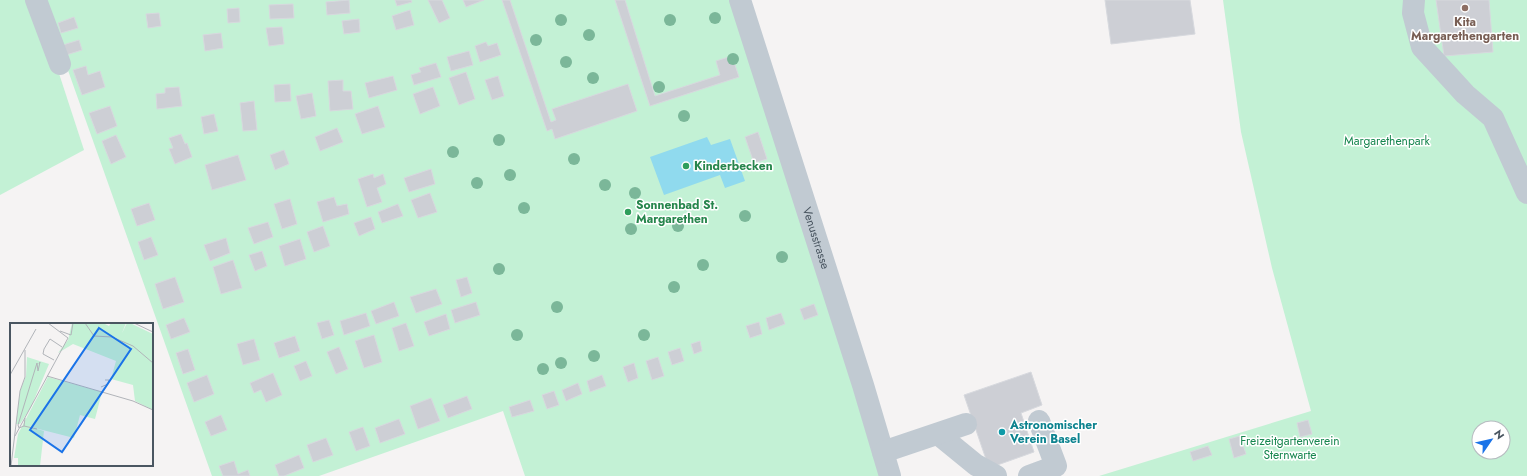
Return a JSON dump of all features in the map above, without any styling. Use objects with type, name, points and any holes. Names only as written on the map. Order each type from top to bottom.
[{"type":"lane","points":[[36,0],[60,64]]},
{"type":"lane","name":"Venusstrasse","points":[[740,0],[863,385],[890,476]]},
{"type":"lane","points":[[1414,0],[1413,13],[1422,47],[1465,94],[1493,118],[1527,193]]},
{"type":"lane","points":[[1029,476],[1056,466],[1039,421]]},
{"type":"lane","points":[[883,452],[966,424]]},
{"type":"lane","points":[[938,434],[976,465],[996,476]]},
{"type":"green space","points":[[0,0],[35,0],[84,150],[0,195]]},
{"type":"green space","points":[[43,0],[731,0],[890,476],[525,476],[503,411],[319,476],[212,476]]},
{"type":"green space","name":"Margarethenpark","points":[[1223,0],[1527,0],[1527,476],[1099,476],[1311,411],[1272,268],[1241,132]]},
{"type":"water","name":"Kinderbecken","points":[[707,137],[711,145],[730,139],[745,181],[725,188],[720,175],[664,195],[650,157]]},
{"type":"building","points":[[349,0],[350,13],[327,15],[326,2]]},
{"type":"building","points":[[395,0],[411,0],[412,2],[397,6]]},
{"type":"building","points":[[428,0],[442,0],[450,18],[439,23]]},
{"type":"building","points":[[463,0],[484,0],[466,7]]},
{"type":"building","points":[[502,0],[510,0],[551,122],[556,120],[552,109],[628,84],[637,111],[555,139],[552,129],[547,131]]},
{"type":"building","points":[[615,0],[625,0],[655,96],[720,75],[716,61],[732,56],[739,77],[650,106]]},
{"type":"building","points":[[1105,0],[1190,0],[1195,34],[1111,44]]},
{"type":"building","points":[[1436,0],[1489,0],[1493,52],[1444,56]]},
{"type":"building","points":[[293,4],[294,18],[270,19],[269,5]]},
{"type":"building","points":[[239,8],[240,22],[228,23],[227,9]]},
{"type":"building","points":[[410,10],[414,25],[396,30],[392,16]]},
{"type":"building","points":[[159,13],[161,26],[148,28],[146,14]]},
{"type":"building","points":[[74,17],[78,28],[61,33],[58,23]]},
{"type":"building","points":[[359,19],[360,32],[344,34],[342,21]]},
{"type":"building","points":[[282,27],[284,44],[269,46],[266,28]]},
{"type":"building","points":[[221,33],[223,48],[205,51],[203,35]]},
{"type":"building","points":[[79,40],[82,50],[66,55],[63,45]]},
{"type":"building","points":[[486,42],[488,46],[497,43],[501,55],[480,62],[475,46]]},
{"type":"building","points":[[469,51],[473,65],[451,71],[447,57]]},
{"type":"building","points":[[436,63],[441,77],[414,85],[411,75],[421,72],[419,68]]},
{"type":"building","points":[[86,66],[88,75],[100,71],[105,87],[82,95],[73,70]]},
{"type":"building","points":[[466,72],[475,99],[459,105],[449,78]]},
{"type":"building","points":[[393,76],[397,90],[369,98],[365,83]]},
{"type":"building","points":[[498,76],[504,96],[492,100],[485,80]]},
{"type":"building","points":[[343,80],[343,91],[351,91],[353,109],[330,111],[328,81]]},
{"type":"building","points":[[290,84],[291,101],[275,102],[274,85]]},
{"type":"building","points":[[179,87],[182,106],[157,109],[156,94],[165,93],[165,88]]},
{"type":"building","points":[[433,87],[440,106],[420,114],[413,94]]},
{"type":"building","points":[[312,93],[316,116],[301,119],[296,96]]},
{"type":"building","points":[[254,101],[257,130],[243,131],[240,103]]},
{"type":"building","points":[[110,106],[117,126],[97,134],[89,113]]},
{"type":"building","points":[[378,106],[385,127],[362,134],[355,114]]},
{"type":"building","points":[[214,114],[218,131],[204,134],[201,117]]},
{"type":"building","points":[[337,128],[343,142],[320,151],[315,137]]},
{"type":"building","points":[[758,132],[767,159],[754,163],[745,137]]},
{"type":"building","points":[[181,134],[185,144],[187,143],[192,157],[175,164],[169,149],[173,148],[169,138]]},
{"type":"building","points":[[116,135],[126,157],[111,164],[102,141]]},
{"type":"building","points":[[284,150],[289,164],[275,170],[270,155]]},
{"type":"building","points":[[238,155],[246,180],[212,190],[205,165]]},
{"type":"building","points":[[431,169],[435,184],[409,192],[404,178]]},
{"type":"building","points":[[373,174],[374,178],[383,174],[386,184],[377,188],[382,202],[367,207],[358,179]]},
{"type":"building","points":[[430,193],[437,212],[418,218],[411,200]]},
{"type":"building","points":[[334,197],[337,206],[347,204],[349,214],[323,222],[317,202]]},
{"type":"building","points":[[290,199],[297,224],[282,229],[274,204]]},
{"type":"building","points":[[149,203],[155,220],[137,226],[131,209]]},
{"type":"building","points":[[398,204],[403,216],[382,223],[378,212]]},
{"type":"building","points":[[371,217],[375,229],[359,236],[354,223]]},
{"type":"building","points":[[268,222],[273,237],[254,244],[248,228]]},
{"type":"building","points":[[323,226],[330,246],[314,252],[307,232]]},
{"type":"building","points":[[151,237],[158,255],[144,260],[138,242]]},
{"type":"building","points":[[226,238],[230,253],[210,261],[204,245]]},
{"type":"building","points":[[300,239],[306,259],[285,266],[279,246]]},
{"type":"building","points":[[262,251],[267,266],[255,271],[249,255]]},
{"type":"building","points":[[233,260],[242,288],[221,294],[213,267]]},
{"type":"building","points":[[175,277],[184,302],[163,309],[155,284]]},
{"type":"building","points":[[467,277],[472,293],[461,297],[456,280]]},
{"type":"building","points":[[436,289],[442,304],[416,313],[410,297]]},
{"type":"building","points":[[394,302],[399,316],[376,324],[371,311]]},
{"type":"building","points":[[476,302],[480,315],[455,323],[451,310]]},
{"type":"building","points":[[814,304],[818,315],[804,320],[800,309]]},
{"type":"building","points":[[366,313],[370,326],[344,335],[340,321]]},
{"type":"building","points":[[781,313],[785,324],[769,330],[766,318]]},
{"type":"building","points":[[446,314],[450,329],[429,336],[424,322]]},
{"type":"building","points":[[184,318],[190,332],[171,339],[166,325]]},
{"type":"building","points":[[329,320],[334,335],[322,339],[317,323]]},
{"type":"building","points":[[759,322],[762,334],[750,338],[746,326]]},
{"type":"building","points":[[406,323],[414,346],[399,351],[392,328]]},
{"type":"building","points":[[374,335],[382,362],[364,368],[355,341]]},
{"type":"building","points":[[295,336],[300,351],[279,358],[274,343]]},
{"type":"building","points":[[254,339],[260,360],[243,365],[237,344]]},
{"type":"building","points":[[700,341],[702,351],[694,354],[691,344]]},
{"type":"building","points":[[339,347],[348,369],[336,374],[327,352]]},
{"type":"building","points":[[680,348],[684,361],[672,365],[668,352]]},
{"type":"building","points":[[188,349],[195,370],[183,374],[176,353]]},
{"type":"building","points":[[658,357],[664,376],[652,380],[646,361]]},
{"type":"building","points":[[306,361],[312,376],[300,381],[294,366]]},
{"type":"building","points":[[634,363],[638,378],[628,382],[623,367]]},
{"type":"building","name":"Astronomischer Verein Basel","points":[[1031,372],[1042,405],[1021,413],[1034,452],[989,468],[964,395]]},
{"type":"building","points":[[273,373],[282,395],[266,402],[261,390],[254,393],[250,383]]},
{"type":"building","points":[[207,375],[214,394],[194,402],[187,383]]},
{"type":"building","points":[[602,375],[606,386],[590,392],[587,381]]},
{"type":"building","points":[[578,383],[582,394],[566,401],[562,390]]},
{"type":"building","points":[[554,391],[559,405],[547,409],[542,395]]},
{"type":"building","points":[[467,396],[472,409],[448,418],[443,405]]},
{"type":"building","points":[[431,398],[440,421],[418,429],[410,406]]},
{"type":"building","points":[[530,400],[534,411],[512,417],[509,407]]},
{"type":"building","points":[[221,415],[227,430],[211,436],[205,422]]},
{"type":"building","points":[[399,419],[405,434],[380,443],[375,428]]},
{"type":"building","points":[[1308,420],[1312,434],[1300,437],[1297,423]]},
{"type":"building","points":[[363,427],[370,446],[356,451],[349,432]]},
{"type":"building","points":[[1240,436],[1246,454],[1234,458],[1229,439]]},
{"type":"building","points":[[326,438],[333,455],[313,462],[307,445]]},
{"type":"building","points":[[1208,446],[1212,455],[1193,461],[1190,452]]},
{"type":"building","points":[[299,455],[304,468],[284,476],[279,476],[275,465]]},
{"type":"building","points":[[234,461],[238,474],[248,470],[250,476],[223,476],[219,466]]},
{"type":"place","name":"Kita Margarethengarten","points":[[1465,8]]},
{"type":"place","name":"Kinderbecken","points":[[686,166]]},
{"type":"place","name":"Sonnenbad St. Margarethen","points":[[628,212]]},
{"type":"place","name":"Astronomischer Verein Basel","points":[[1002,432]]},
{"type":"park label","name":"Freizeitgartenverein Sternwarte","points":[[1290,448]]}]
